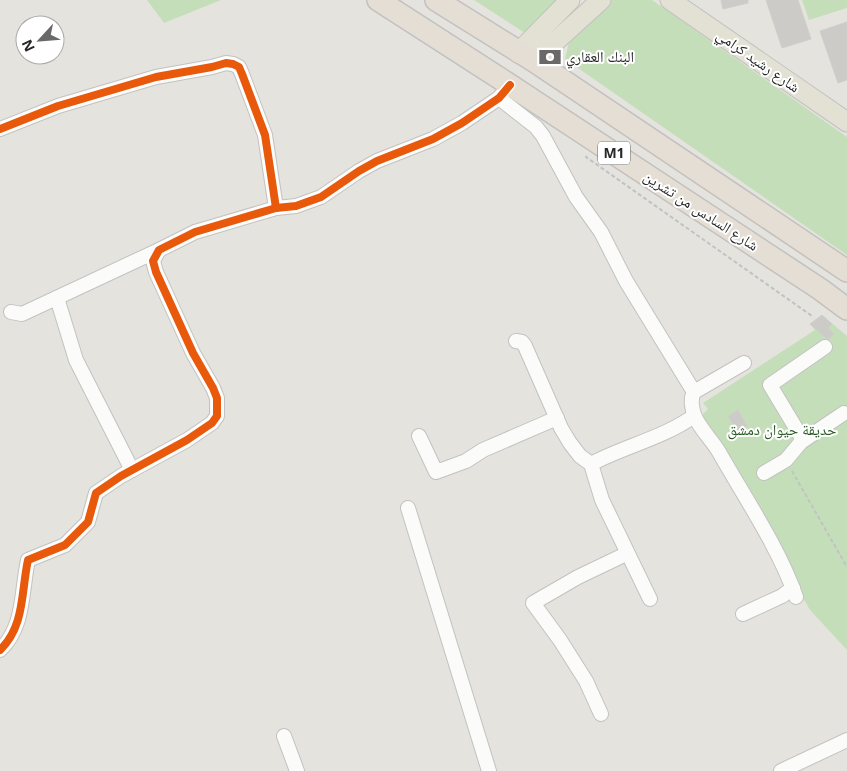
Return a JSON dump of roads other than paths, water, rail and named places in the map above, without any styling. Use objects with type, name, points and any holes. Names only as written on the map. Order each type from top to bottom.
[{"type":"highway","name":"شارع السادس من تشرين","points":[[378,0],[505,91],[590,137],[820,289],[847,310]]},
{"type":"highway","name":"شارع السادس من تشرين","points":[[436,0],[526,57],[847,271]]},
{"type":"main road","points":[[526,57],[570,0]]},
{"type":"main road","points":[[526,57],[600,0]]},
{"type":"main road","name":"شارع رشيد كرامي","points":[[670,0],[847,122]]},
{"type":"street","points":[[0,129],[58,106],[156,77],[226,63],[233,64],[238,67],[242,74],[265,135],[276,208]]},
{"type":"street","points":[[11,312],[22,314],[195,232],[276,208],[296,206],[321,197],[371,164],[433,139],[475,115],[505,91],[543,136],[576,197],[600,232],[626,281],[694,392]]},
{"type":"street","points":[[0,650],[10,639],[20,613],[28,560],[65,545],[88,522],[96,493],[132,470],[186,440],[212,423],[217,416],[218,409],[212,388],[193,353],[156,272],[153,261],[159,250]]},
{"type":"street","points":[[57,298],[76,360],[132,470]]},
{"type":"street","points":[[516,341],[522,342],[525,346],[570,443],[580,456],[591,464],[602,500],[626,554],[636,568],[650,599]]},
{"type":"street","points":[[803,440],[770,385],[825,347]]},
{"type":"street","points":[[742,614],[782,596],[795,593],[752,509],[716,447],[694,416],[692,396],[694,392],[744,364]]},
{"type":"street","points":[[764,473],[786,460],[803,440],[846,414]]},
{"type":"street","points":[[591,464],[662,434],[685,423],[694,416]]},
{"type":"street","points":[[418,436],[436,472],[466,462],[483,450],[557,418]]},
{"type":"street","points":[[408,508],[489,771]]},
{"type":"street","points":[[600,714],[586,682],[560,640],[533,603],[578,577],[626,554]]},
{"type":"street","points":[[284,736],[297,771]]},
{"type":"street","points":[[790,769],[847,740]]},
{"type":"place","name":"البنك العقاري","points":[[550,57]]},
{"type":"park label","name":"حديقة حيوان دمشق","points":[[782,430]]}]
